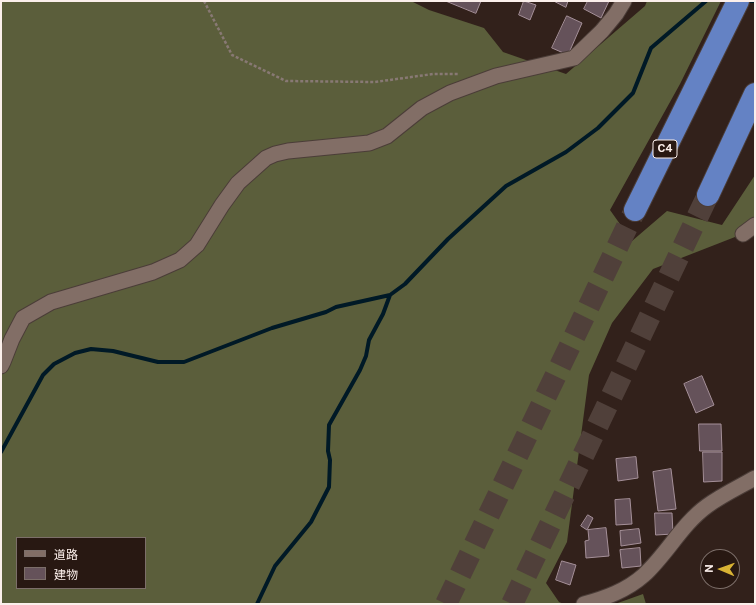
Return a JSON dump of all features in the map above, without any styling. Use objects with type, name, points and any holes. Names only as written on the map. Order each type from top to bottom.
[{"type":"highway","name":"C4","points":[[635,210],[738,1]]},
{"type":"highway","points":[[708,195],[755,94]]},
{"type":"street","points":[[1,366],[4,362],[12,339],[23,318],[51,302],[153,272],[180,260],[197,245],[238,183],[266,158],[276,154],[288,152],[369,143],[387,136],[422,108],[450,93],[496,76],[574,58],[602,31],[616,14],[624,1]]},
{"type":"street","points":[[743,234],[755,225]]},
{"type":"street","points":[[584,604],[613,595],[644,575],[690,522],[707,506],[755,478]]},
{"type":"path","points":[[204,1],[232,56],[286,81],[375,82],[433,74],[465,75]]},
{"type":"green space","points":[[1,1],[411,1],[429,10],[484,28],[503,52],[566,74],[645,6],[647,1],[721,1],[680,84],[610,210],[632,241],[667,211],[722,225],[755,175],[755,216],[735,237],[653,269],[612,323],[589,375],[567,542],[546,583],[559,602],[564,604],[1,604]]},
{"type":"green space","points":[[643,594],[646,604],[615,604]]},
{"type":"building","points":[[446,1],[481,1],[476,13]]},
{"type":"building","points":[[524,1],[536,5],[530,20],[519,15]]},
{"type":"building","points":[[554,1],[568,1],[566,7]]},
{"type":"building","points":[[588,1],[609,1],[601,18],[584,9]]},
{"type":"building","points":[[567,16],[582,23],[568,55],[552,48]]},
{"type":"building","points":[[702,376],[714,405],[696,413],[684,384]]},
{"type":"building","points":[[699,424],[721,424],[722,451],[700,451]]},
{"type":"building","points":[[703,452],[722,452],[722,481],[704,482]]},
{"type":"building","points":[[636,457],[638,478],[618,481],[616,459]]},
{"type":"building","points":[[671,469],[676,509],[658,511],[653,472]]},
{"type":"building","points":[[630,499],[632,524],[616,525],[615,500]]},
{"type":"building","points":[[655,513],[672,513],[673,534],[656,535]]},
{"type":"building","points":[[588,515],[593,518],[587,530],[581,526]]},
{"type":"building","points":[[606,528],[609,556],[586,558],[585,541],[589,540],[588,530]]},
{"type":"building","points":[[639,529],[641,543],[621,546],[620,531]]},
{"type":"building","points":[[640,548],[641,566],[622,568],[620,550]]},
{"type":"building","points":[[562,561],[576,565],[570,585],[556,580]]},
{"type":"waterway","points":[[1,452],[43,375],[54,364],[75,353],[91,349],[113,351],[158,362],[184,362],[272,328],[326,312],[336,307],[390,295],[405,284],[448,239],[506,186],[566,152],[598,128],[633,93],[651,48],[706,1]]},
{"type":"waterway","points":[[257,604],[275,566],[311,522],[329,487],[329,425],[360,370],[366,356],[369,340],[383,314],[390,295]]},
{"type":"tunnel","points":[[512,604],[708,195]]},
{"type":"tunnel","points":[[446,604],[635,210]]}]
